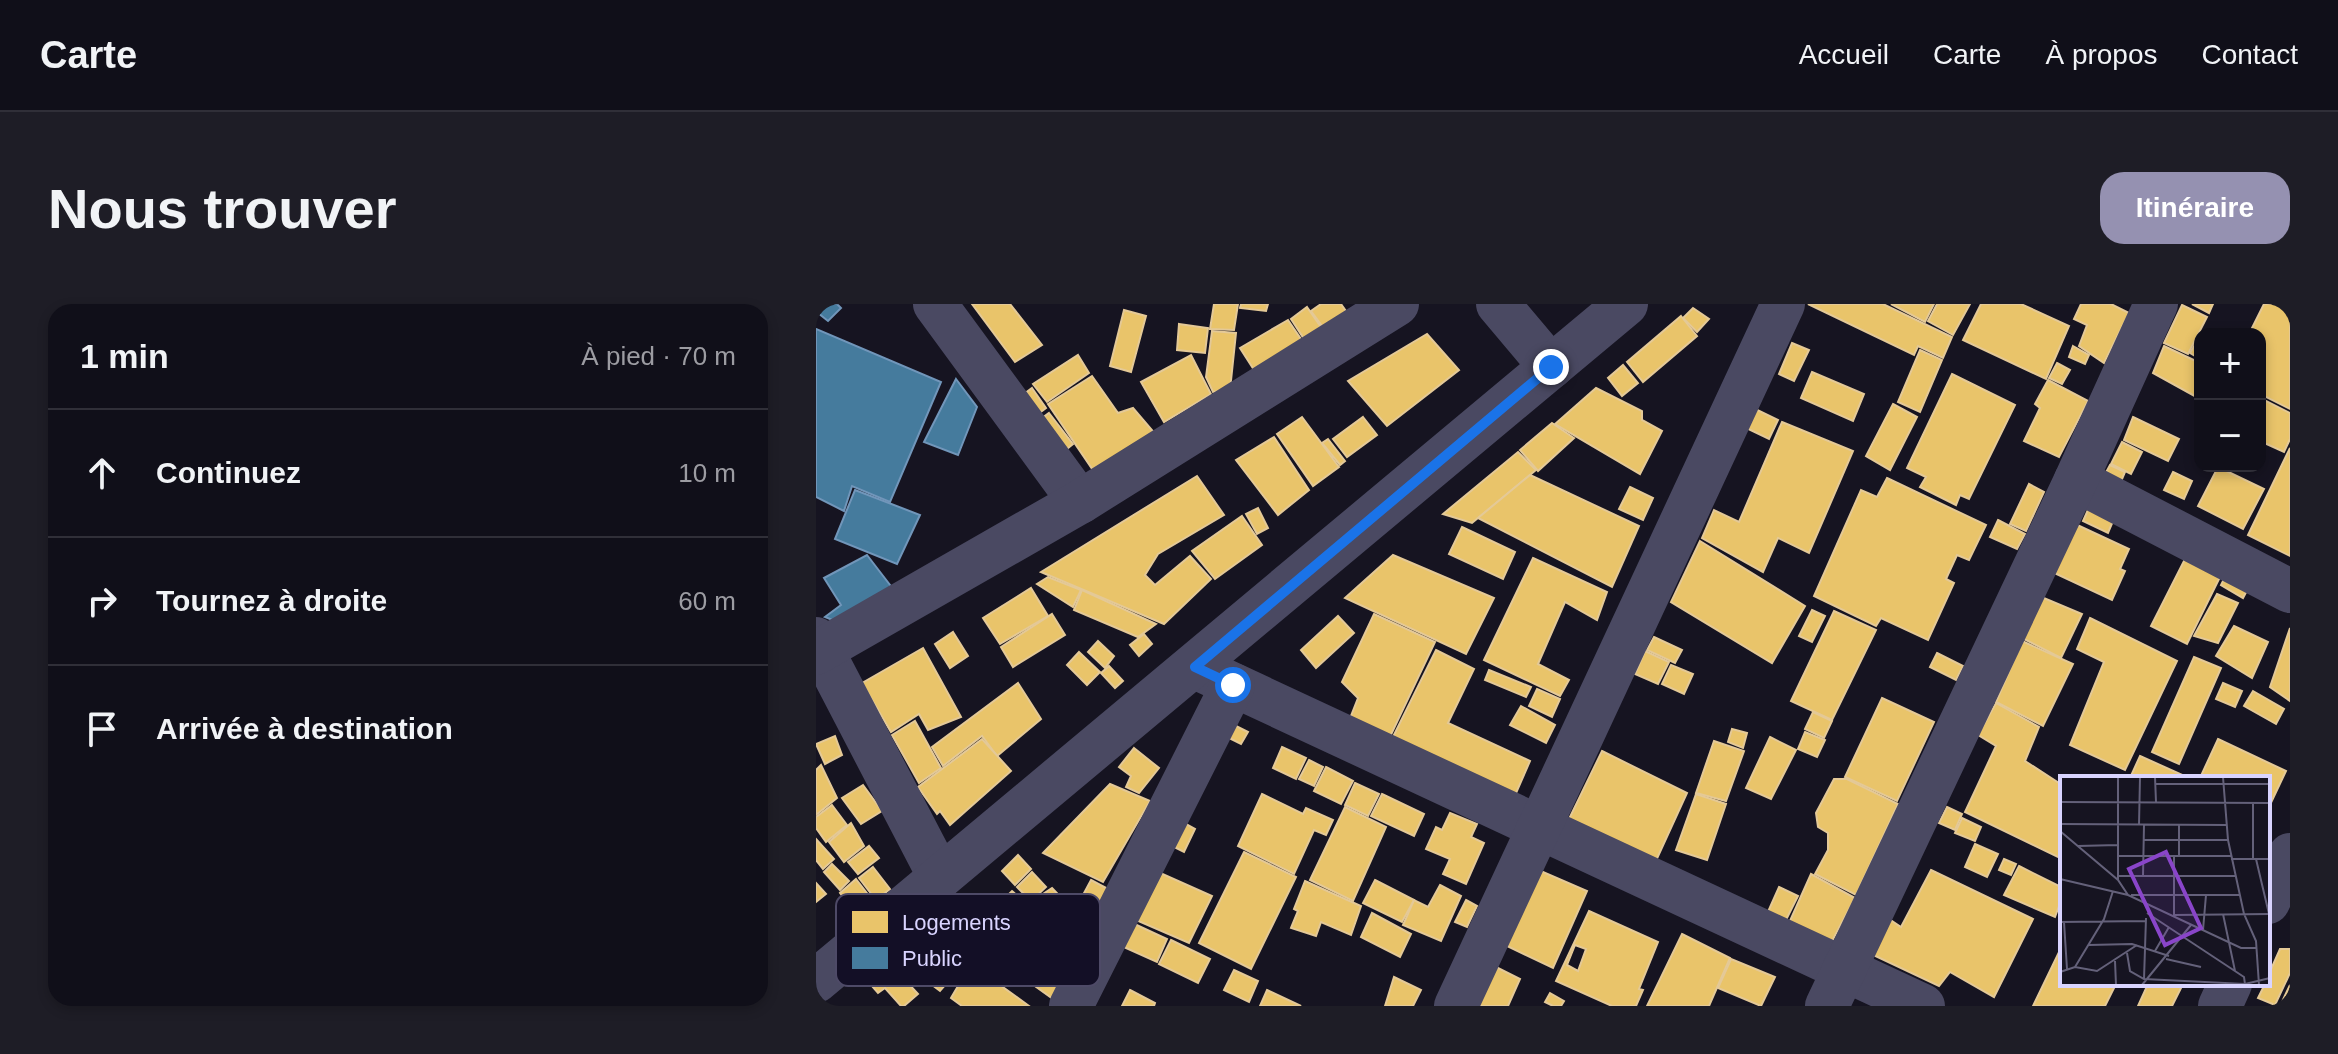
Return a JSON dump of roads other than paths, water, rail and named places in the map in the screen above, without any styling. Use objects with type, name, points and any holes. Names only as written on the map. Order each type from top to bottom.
[{"type":"street","points":[[935,304],[1080,502]]},
{"type":"street","points":[[940,877],[818,647],[1080,502],[1397,304]]},
{"type":"street","points":[[1498,304],[1551,367]]},
{"type":"street","points":[[920,894],[1214,676],[1551,367],[1626,304]]},
{"type":"street","points":[[1456,1006],[1783,304]]},
{"type":"street","points":[[1836,988],[2156,304]]},
{"type":"street","points":[[2076,480],[2290,591]]},
{"type":"street","points":[[1214,676],[1539,828],[1836,988],[1923,1006]]},
{"type":"street","points":[[1100,939],[1214,676]]},
{"type":"street","points":[[2270,898],[2290,855]]},
{"type":"street","points":[[816,981],[836,964]]},
{"type":"street","points":[[1071,1006],[1080,986]]},
{"type":"street","points":[[2220,1006],[2229,986]]}]
